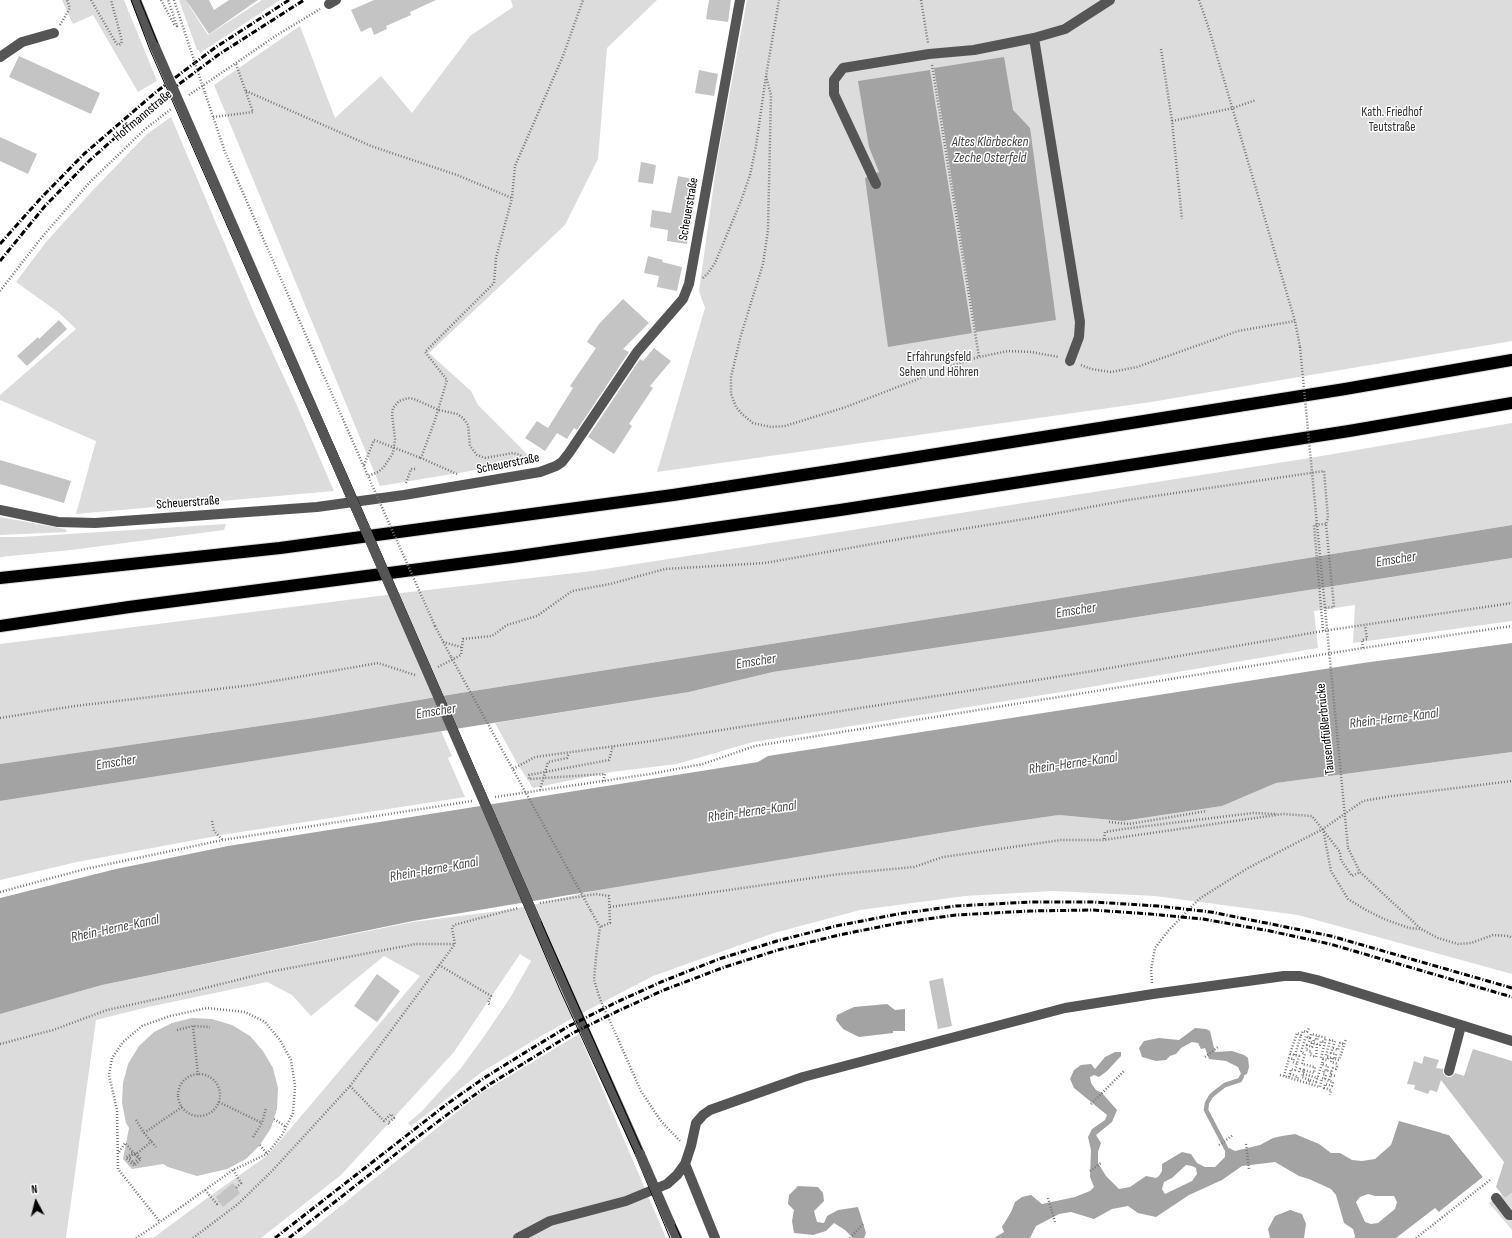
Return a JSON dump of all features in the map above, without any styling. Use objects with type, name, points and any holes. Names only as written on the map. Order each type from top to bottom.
[{"type":"highway","points":[[0,578],[280,548],[672,495],[844,469],[1512,360]]},
{"type":"highway","points":[[0,626],[129,607],[504,558],[840,510],[1349,431],[1512,403]]},
{"type":"street","points":[[136,0],[155,47],[536,921],[677,1238]]},
{"type":"street","name":"Scheuerstraße","points":[[0,510],[58,522],[95,522],[317,507],[395,497],[473,484],[540,472],[556,466],[566,458],[637,352],[683,299],[689,284],[740,0]]},
{"type":"street","points":[[876,184],[834,94],[834,80],[843,68],[930,54],[974,50],[1034,38],[1065,29],[1110,0]]},
{"type":"street","points":[[0,57],[22,42],[54,33]]},
{"type":"street","points":[[1034,38],[1080,322],[1079,337],[1070,361]]},
{"type":"street","points":[[518,1238],[550,1221],[626,1200],[667,1184],[677,1175],[685,1164],[696,1123],[710,1110],[803,1076],[1066,1008],[1153,994],[1284,976],[1300,976],[1512,1041]]},
{"type":"street","points":[[1448,1071],[1461,1026]]},
{"type":"street","points":[[685,1164],[715,1238]]},
{"type":"street","points":[[1496,1198],[1509,1215],[1512,1215]]},
{"type":"path","points":[[54,33],[66,17],[70,8],[67,0]]},
{"type":"path","points":[[91,0],[118,45],[121,44],[122,41],[110,0]]},
{"type":"path","points":[[161,0],[174,24],[177,26],[168,0]]},
{"type":"path","points":[[174,0],[226,152],[435,626],[600,927],[594,980],[600,999],[641,1091],[660,1120],[682,1143],[691,1146]]},
{"type":"path","points":[[421,458],[435,420],[447,380],[425,352],[494,283],[496,258],[512,198],[515,166],[563,56],[583,0]]},
{"type":"path","points":[[689,284],[704,277],[715,263],[741,201],[750,174],[756,146],[779,0]]},
{"type":"path","points":[[921,0],[928,40]]},
{"type":"path","name":"Tausendfüßlerbrücke","points":[[1198,0],[1209,30],[1233,108],[1295,321],[1300,347],[1348,848],[1360,872]]},
{"type":"path","name":"Hoffmannstraße","points":[[187,97],[277,35],[333,2]]},
{"type":"path","points":[[1161,49],[1172,121],[1182,219]]},
{"type":"path","points":[[214,117],[253,112],[236,64]]},
{"type":"path","points":[[932,66],[979,357]]},
{"type":"path","points":[[766,76],[771,95],[768,230],[763,264],[741,335],[731,377],[731,394],[736,407],[753,423],[771,427],[785,426],[846,406],[954,365],[979,357],[1008,351],[1054,355],[1091,369],[1111,372],[1137,367],[1238,331],[1295,321]]},
{"type":"path","points":[[246,91],[371,146],[457,175],[512,198]]},
{"type":"path","points":[[1172,121],[1233,108],[1256,100]]},
{"type":"path","name":"Hoffmannstraße","points":[[0,291],[42,237],[90,182],[144,130],[175,106]]},
{"type":"path","points":[[368,476],[378,472],[384,467],[393,453],[395,439],[392,414],[393,408],[399,401],[408,398],[414,399],[439,410],[457,414],[463,418],[468,426],[470,446],[477,455],[485,458],[513,453],[520,455],[540,472]]},
{"type":"path","points":[[364,466],[374,440],[454,472],[473,484]]},
{"type":"path","points":[[406,485],[411,469],[418,469]]},
{"type":"path","points":[[432,670],[460,655],[463,639],[492,636],[507,625],[537,616],[572,591],[610,584],[666,570],[765,563],[1199,488],[1324,471],[1328,518],[1326,524],[1334,607],[1324,608]]},
{"type":"path","points":[[1323,631],[1314,525],[1326,524]]},
{"type":"path","points":[[513,769],[534,757],[1081,673],[1323,631],[1512,603]]},
{"type":"path","points":[[1363,648],[1362,640],[1367,639],[1365,625]]},
{"type":"path","points":[[494,797],[603,781],[702,764],[755,746],[1363,648],[1512,626]]},
{"type":"path","points":[[443,642],[461,647]]},
{"type":"path","points":[[0,718],[75,706],[252,685],[378,663],[419,676]]},
{"type":"path","points":[[603,781],[605,774],[529,780],[529,775],[609,760],[613,746]]},
{"type":"path","points":[[540,790],[548,762],[567,758],[569,752]]},
{"type":"path","points":[[1153,994],[1151,970],[1155,948],[1168,931],[1199,899],[1248,868],[1323,829],[1363,801],[1392,796],[1512,782]]},
{"type":"path","points":[[0,892],[84,869],[223,840],[478,800]]},
{"type":"path","points":[[1109,822],[1129,824],[1207,811]]},
{"type":"path","points":[[1104,840],[1105,832],[1253,812],[1312,816],[1340,852],[1342,860],[1352,876],[1360,872],[1421,929],[1438,938],[1458,944],[1471,943],[1493,935],[1509,936],[1512,938]]},
{"type":"path","points":[[610,906],[840,874],[914,867],[943,857],[1061,840],[1104,840],[1283,814]]},
{"type":"path","points":[[212,821],[214,831],[223,840]]},
{"type":"path","points":[[1323,829],[1331,871],[1348,899],[1384,919],[1409,928],[1421,929]]},
{"type":"path","points":[[600,927],[610,923],[609,896]]},
{"type":"path","points":[[193,1238],[238,1204],[272,1170],[350,1086],[455,944],[452,928]]},
{"type":"path","points":[[0,1044],[54,1030],[107,1010],[189,992],[269,972],[416,944],[455,944]]},
{"type":"path","points":[[439,965],[491,996],[488,1003],[490,1005]]},
{"type":"path","points":[[136,1238],[160,1222],[233,1170],[267,1154],[282,1135],[293,1113],[295,1086],[291,1060],[280,1040],[265,1022],[245,1012],[207,1008],[170,1016],[142,1026],[123,1042],[112,1058],[109,1075],[117,1110],[118,1169],[160,1222]]},
{"type":"path","points":[[177,1030],[193,1026],[210,1027]]},
{"type":"path","points":[[193,1026],[198,1075]]},
{"type":"path","points":[[1289,1076],[1291,1069],[1295,1070],[1297,1064],[1299,1056],[1295,1055],[1301,1035],[1303,1031],[1307,1032],[1309,1028]]},
{"type":"path","points":[[1304,1070],[1302,1078],[1316,1082],[1322,1064],[1323,1059],[1321,1058],[1326,1038],[1312,1034],[1310,1038]]},
{"type":"path","points":[[1299,1072],[1300,1069],[1314,1073],[1315,1067],[1302,1064],[1304,1054],[1301,1052],[1306,1036],[1310,1038]]},
{"type":"path","points":[[1317,1044],[1316,1057],[1310,1055],[1311,1051],[1306,1050],[1307,1045],[1312,1047],[1314,1039],[1317,1040],[1318,1036]]},
{"type":"path","points":[[1310,1038],[1309,1042],[1320,1045],[1321,1041],[1325,1042]]},
{"type":"path","points":[[1329,1080],[1333,1068],[1336,1069],[1346,1039]]},
{"type":"path","points":[[1323,1059],[1327,1060],[1332,1058],[1336,1054],[1331,1052],[1335,1041],[1330,1040],[1326,1056],[1332,1058],[1339,1060]]},
{"type":"path","points":[[1332,1048],[1338,1050],[1340,1042],[1344,1044]]},
{"type":"path","points":[[1205,1057],[1218,1047]]},
{"type":"path","points":[[1297,1064],[1292,1062],[1294,1059],[1289,1058],[1282,1075],[1298,1076],[1297,1080],[1320,1087],[1322,1078],[1329,1080],[1333,1082],[1332,1086],[1325,1084],[1324,1088],[1331,1090],[1330,1095]]},
{"type":"path","points":[[1332,1058],[1331,1062],[1338,1064]]},
{"type":"path","points":[[1322,1064],[1328,1066],[1327,1071]]},
{"type":"path","points":[[1325,1079],[1326,1075],[1323,1074],[1324,1070],[1327,1071]]},
{"type":"path","points":[[1090,1104],[1124,1071]]},
{"type":"path","points":[[1327,1071],[1335,1076]]},
{"type":"path","points":[[1303,1074],[1318,1078]]},
{"type":"path","points":[[198,1075],[207,1076],[214,1081],[220,1094],[219,1102],[211,1113],[205,1116],[192,1115],[182,1107],[178,1097],[181,1086],[188,1078],[198,1075]]},
{"type":"path","points":[[1308,1084],[1310,1080]]},
{"type":"path","points":[[350,1086],[384,1121],[391,1114],[394,1118],[388,1123],[390,1125]]},
{"type":"path","points":[[219,1102],[262,1123]]},
{"type":"path","points":[[144,1133],[182,1107]]},
{"type":"path","points":[[253,1137],[262,1123],[266,1108]]},
{"type":"path","points":[[274,1119],[286,1127]]},
{"type":"path","points":[[136,1120],[144,1133],[156,1147]]},
{"type":"path","points":[[1219,1145],[1232,1135]]},
{"type":"path","points":[[118,1152],[125,1143],[133,1152],[126,1158],[134,1166],[141,1158],[138,1155],[135,1152],[129,1158],[134,1163],[139,1158],[135,1155],[141,1150],[152,1141]]},
{"type":"path","points":[[1246,1144],[1249,1169]]},
{"type":"path","points":[[260,1145],[267,1154]]},
{"type":"path","points":[[1090,1171],[1101,1163]]},
{"type":"path","points":[[233,1170],[242,1183],[236,1188]]},
{"type":"path","points":[[1416,1238],[1490,1180]]},
{"type":"path","points":[[205,1190],[217,1204],[220,1202]]},
{"type":"path","points":[[1048,1198],[1054,1222]]},
{"type":"path","points":[[850,1238],[864,1223]]},
{"type":"green space","points":[[62,0],[124,0],[157,81],[138,92],[93,15],[73,24]]},
{"type":"green space","points":[[179,0],[187,0],[208,35],[262,0],[280,0],[200,53],[199,50],[197,50]]},
{"type":"green space","points":[[511,0],[657,0],[607,48],[598,159],[565,225],[429,353],[471,391],[478,405],[532,459],[506,465],[380,486],[214,85],[300,26],[335,118],[381,76],[412,113],[470,36],[513,7]]},
{"type":"green space","points":[[747,0],[1512,0],[1512,341],[1151,402],[657,472],[705,308],[699,291],[717,161]]},
{"type":"green space","points":[[171,117],[255,315],[295,401],[334,491],[76,514],[96,441],[0,400],[0,395],[76,329],[58,312],[16,282],[46,242],[95,188],[147,134]]},
{"type":"green space","points":[[1512,423],[1512,525],[454,694],[314,718],[0,764],[0,644],[410,592],[592,571],[1322,456]]},
{"type":"green space","points":[[0,517],[65,529],[67,532],[0,535]]},
{"type":"green space","points":[[226,524],[224,530],[71,550],[0,557],[0,537],[22,537]]},
{"type":"green space","points":[[1512,558],[1512,621],[1353,643],[1355,605],[1314,611],[1318,648],[1055,693],[753,742],[677,764],[611,772],[533,788],[495,723],[689,692],[773,672],[1048,631]]},
{"type":"green space","points":[[441,731],[452,756],[448,758],[465,797],[222,835],[77,862],[0,880],[0,801]]},
{"type":"green space","points":[[1512,752],[1512,974],[1298,915],[1155,896],[1053,891],[965,896],[860,910],[774,933],[653,976],[569,1020],[482,1072],[411,1126],[408,1123],[421,1112],[461,1068],[510,998],[531,961],[520,954],[454,1052],[341,1175],[261,1238],[153,1238],[268,1155],[420,976],[384,956],[311,1016],[292,995],[267,982],[148,1007],[96,1020],[66,1238],[0,1238],[0,1014],[102,985],[413,922],[514,909],[598,890],[983,826],[1059,815],[1124,821],[1222,806],[1276,783]]},
{"type":"green space","points":[[579,1034],[666,1238],[301,1238],[478,1095]]},
{"type":"green space","points":[[1512,1193],[1512,1230],[1489,1203],[1502,1194],[1505,1198]]},
{"type":"water","name":"Altes Klärbecken Zeche Osterfeld","points":[[1004,57],[1013,110],[1030,128],[1056,320],[976,332],[934,68]]},
{"type":"water","name":"Altes Klärbecken Zeche Osterfeld","points":[[930,70],[972,333],[888,347],[865,178],[879,172],[869,147],[858,81]]},
{"type":"water","name":"Emscher","points":[[1512,525],[1512,558],[1048,631],[773,672],[689,692],[0,801],[0,764],[314,718],[454,694]]},
{"type":"water","name":"Rhein-Herne-Kanal","points":[[1512,643],[1512,752],[1276,783],[1222,806],[1123,821],[1059,815],[983,826],[413,921],[102,985],[0,1014],[0,898],[116,869],[228,846],[758,762],[768,756],[1363,663]]},
{"type":"water","points":[[887,1004],[895,1010],[905,1009],[905,1031],[893,1031],[893,1033],[859,1037],[843,1029],[836,1020],[837,1015],[854,1007]]},
{"type":"water","points":[[1195,1028],[1210,1031],[1215,1052],[1232,1051],[1248,1058],[1249,1067],[1247,1074],[1242,1076],[1238,1067],[1226,1061],[1209,1059],[1205,1048],[1201,1049],[1198,1043],[1192,1042],[1181,1048],[1176,1054],[1170,1056],[1166,1060],[1156,1061],[1142,1057],[1139,1048],[1144,1041],[1159,1038],[1179,1040]]},
{"type":"water","points":[[1115,1052],[1121,1052],[1121,1056],[1107,1071],[1099,1077],[1094,1075],[1090,1077],[1091,1083],[1096,1090],[1102,1093],[1117,1110],[1112,1122],[1096,1135],[1101,1143],[1098,1152],[1098,1163],[1106,1176],[1119,1189],[1130,1187],[1146,1176],[1156,1178],[1162,1171],[1162,1164],[1182,1152],[1191,1154],[1197,1163],[1205,1167],[1215,1167],[1225,1157],[1225,1152],[1229,1148],[1235,1151],[1260,1145],[1273,1138],[1295,1134],[1319,1144],[1331,1153],[1340,1153],[1352,1160],[1362,1161],[1375,1159],[1391,1145],[1399,1121],[1449,1135],[1483,1177],[1439,1212],[1435,1208],[1396,1238],[1354,1238],[1355,1236],[1353,1229],[1344,1223],[1336,1195],[1331,1189],[1299,1176],[1275,1162],[1242,1166],[1222,1180],[1189,1195],[1156,1217],[1138,1213],[1128,1206],[1112,1209],[1094,1219],[1071,1212],[1059,1214],[1036,1226],[1030,1238],[994,1238],[1004,1232],[1002,1227],[1015,1202],[1022,1197],[1031,1195],[1042,1204],[1075,1197],[1090,1191],[1094,1187],[1090,1177],[1091,1150],[1088,1137],[1092,1129],[1105,1120],[1107,1115],[1074,1088],[1070,1079],[1074,1070],[1081,1065],[1091,1064],[1095,1069],[1105,1057]],"holes":[[[1186,1165],[1196,1168],[1197,1174],[1192,1181],[1165,1194],[1162,1189],[1164,1182],[1172,1178]],[[1368,1194],[1375,1196],[1394,1196],[1397,1202],[1395,1209],[1378,1223],[1371,1224],[1365,1222],[1356,1202],[1360,1197]]]},
{"type":"water","points":[[798,1186],[818,1187],[823,1193],[824,1201],[814,1211],[817,1222],[824,1223],[827,1216],[838,1210],[858,1207],[866,1233],[864,1238],[853,1238],[845,1230],[834,1223],[826,1231],[813,1235],[794,1233],[792,1221],[794,1210],[788,1204],[789,1195]]},
{"type":"water","points":[[1290,1210],[1302,1214],[1306,1224],[1304,1238],[1270,1238],[1268,1229],[1275,1216]]},
{"type":"pier","points":[[1441,1131],[1450,1133],[1485,1177],[1441,1213],[1440,1211],[1483,1177],[1449,1135],[1441,1133]]},
{"type":"building","points":[[186,0],[209,0],[214,10],[229,0],[258,0],[209,34]]},
{"type":"building","points":[[374,0],[436,0],[410,12],[411,15],[386,26],[387,29],[374,35],[371,27],[361,32],[351,10]]},
{"type":"building","points":[[709,0],[731,0],[728,22],[706,19]]},
{"type":"building","points":[[19,56],[100,93],[91,114],[9,77]]},
{"type":"building","points":[[699,70],[718,74],[714,96],[695,93]]},
{"type":"building","points":[[0,137],[37,154],[28,174],[0,161]]},
{"type":"building","points":[[641,162],[656,165],[653,184],[638,182]]},
{"type":"building","points":[[678,176],[698,180],[687,244],[667,241],[668,230],[650,227],[652,210],[671,213]]},
{"type":"building","points":[[648,256],[663,260],[662,262],[682,267],[677,291],[657,287],[659,276],[644,273]]},
{"type":"building","points":[[623,299],[649,323],[623,349],[629,352],[577,430],[574,428],[567,439],[557,433],[545,451],[525,438],[537,421],[548,428],[573,388],[570,386],[596,348],[587,342],[599,324]]},
{"type":"building","points":[[59,320],[67,329],[27,366],[17,356],[38,337],[39,339]]},
{"type":"building","points":[[654,348],[671,361],[650,386],[653,388],[629,424],[632,426],[614,454],[588,437],[640,359],[643,361]]},
{"type":"building","points":[[0,460],[71,481],[64,503],[0,484]]},
{"type":"building","points":[[377,974],[400,991],[377,1022],[354,1006]]},
{"type":"building","points":[[943,978],[952,1026],[938,1029],[929,981]]},
{"type":"building","points":[[192,1018],[212,1019],[232,1025],[250,1036],[263,1051],[273,1068],[278,1088],[277,1109],[271,1128],[260,1145],[246,1159],[227,1169],[197,1176],[163,1164],[132,1169],[123,1159],[129,1128],[126,1123],[122,1103],[123,1083],[128,1064],[139,1046],[154,1032],[172,1023]]},
{"type":"building","points":[[1473,1049],[1512,1061],[1512,1193],[1505,1198],[1496,1187],[1504,1162],[1441,1080],[1437,1092],[1430,1090],[1428,1094],[1414,1089],[1415,1085],[1407,1084],[1414,1061],[1422,1064],[1424,1056],[1439,1060],[1436,1068],[1443,1069],[1443,1073],[1447,1077],[1451,1077],[1455,1073],[1464,1076]]},
{"type":"building","points":[[233,1183],[240,1193],[223,1207],[216,1197]]},
{"type":"waterway","points":[[1227,1150],[1206,1110],[1207,1103],[1211,1096],[1217,1091],[1225,1085],[1240,1080],[1242,1076]]},
{"type":"tram line","points":[[131,0],[150,50],[460,756],[560,990],[636,1156],[670,1238]]},
{"type":"tram line","points":[[140,0],[185,110],[681,1238]]},
{"type":"railway","points":[[0,244],[40,199],[84,154],[156,92],[216,47],[289,0]]},
{"type":"railway","points":[[0,261],[45,206],[90,160],[159,99],[218,55],[304,0]]},
{"type":"railway","points":[[275,1238],[447,1104],[484,1078],[569,1026],[661,982],[719,959],[777,941],[836,926],[898,914],[956,906],[1030,902],[1093,902],[1158,906],[1211,912],[1331,936],[1512,988]]},
{"type":"railway","points":[[289,1238],[452,1111],[490,1084],[573,1033],[664,990],[722,968],[778,950],[839,935],[899,923],[956,915],[1030,911],[1092,910],[1203,919],[1330,944],[1512,997]]},
{"type":"park label","name":"Kath. Friedhof Teutstraße","points":[[1392,120]]},
{"type":"park label","name":"Erfahrungsfeld Sehen und Höhren","points":[[939,366]]}]
